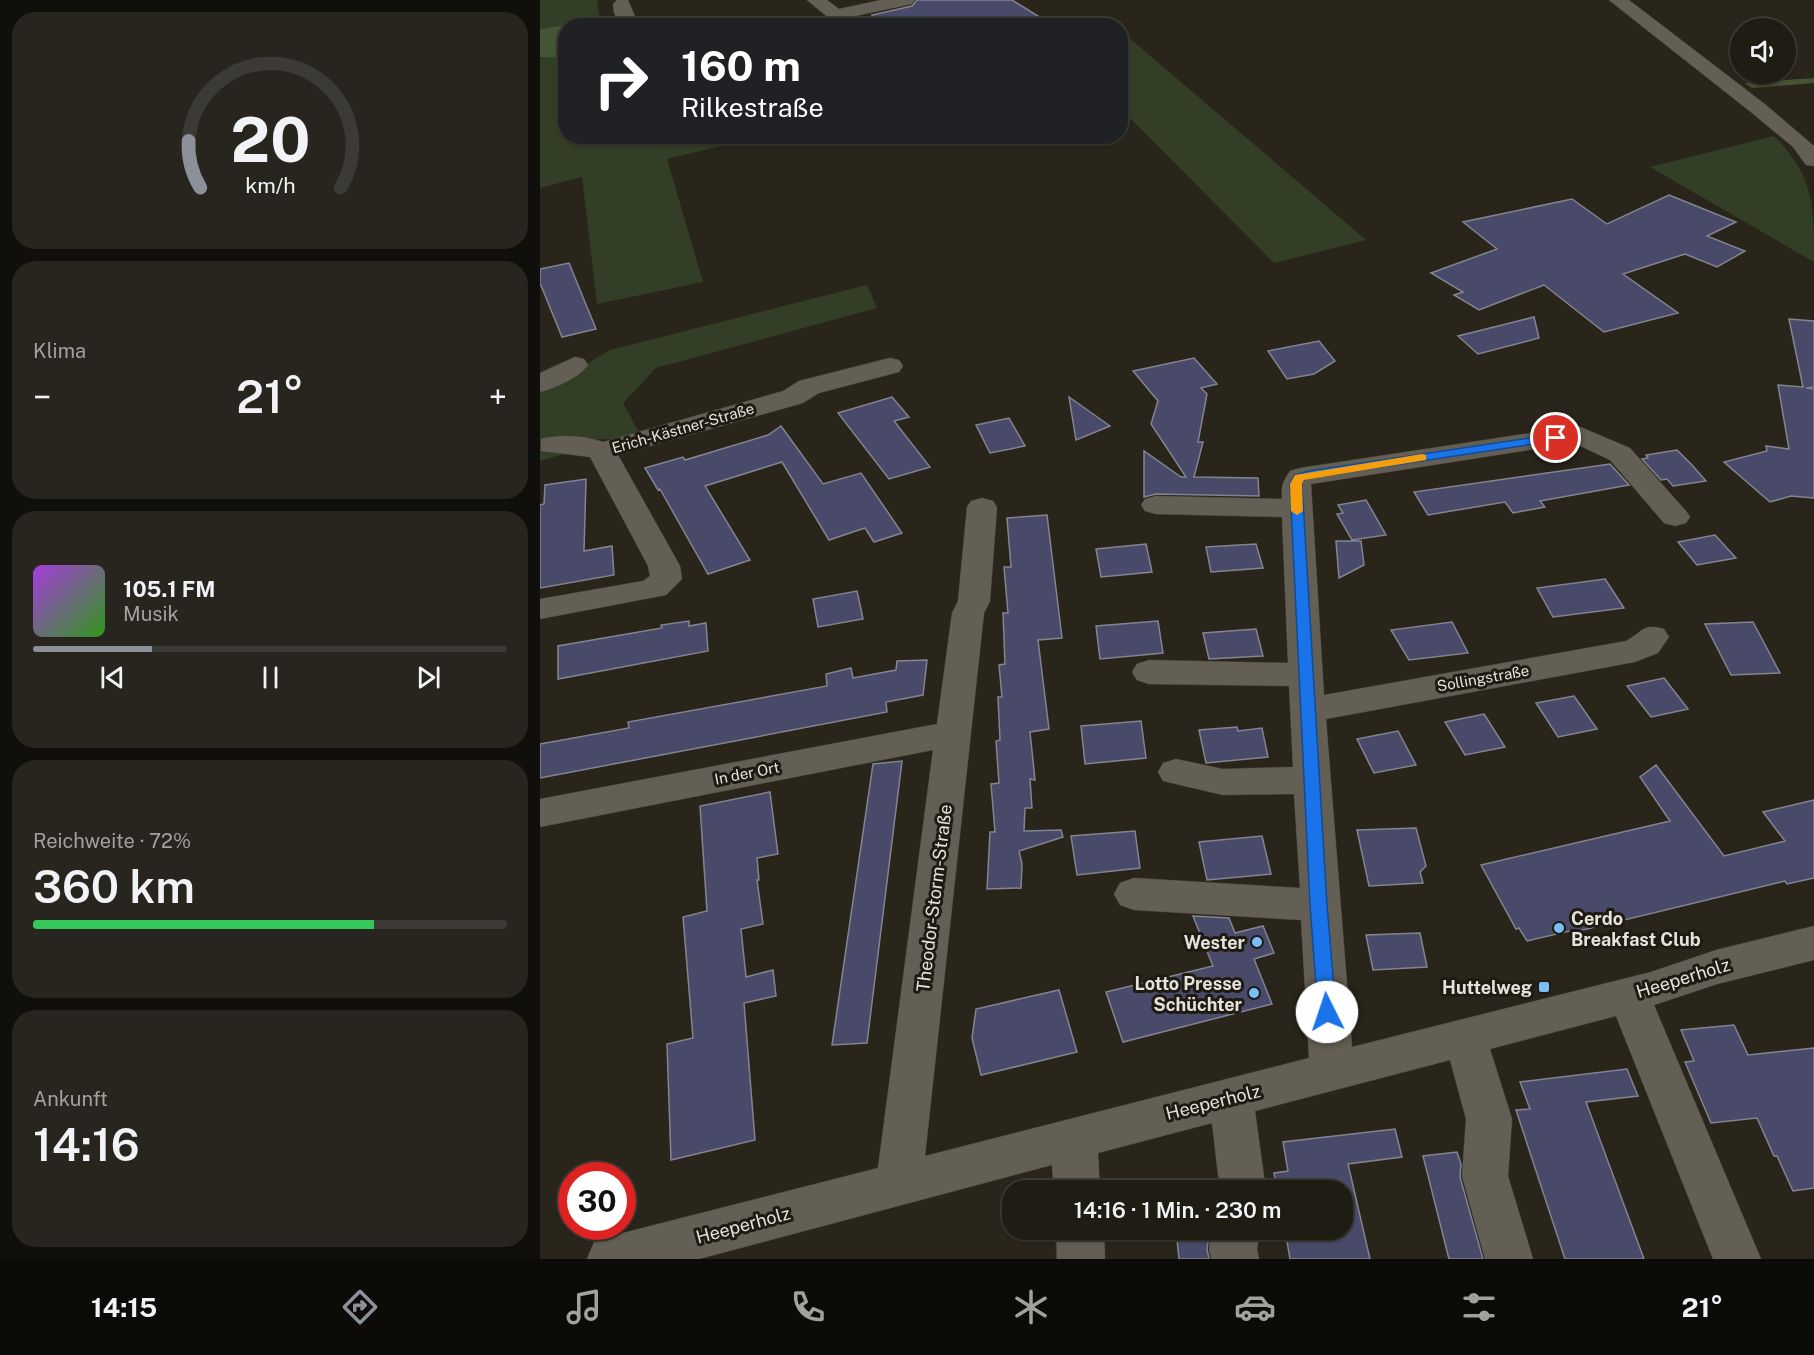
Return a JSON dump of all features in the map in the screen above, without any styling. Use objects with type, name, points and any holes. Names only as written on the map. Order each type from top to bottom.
[{"type":"street","points":[[626,18],[620,2],[644,0]]},
{"type":"street","points":[[816,0],[836,15],[906,0]]},
{"type":"street","points":[[1618,0],[1807,143],[1814,160]]},
{"type":"street","points":[[540,384],[575,365]]},
{"type":"street","name":"Erich-Kästner-Straße","points":[[540,609],[644,591],[655,588],[666,579],[664,566],[602,452],[792,397],[809,387],[890,366]]},
{"type":"street","points":[[1156,505],[1298,493],[1578,434],[1620,454],[1675,517]]},
{"type":"street","points":[[551,445],[588,446],[602,452]]},
{"type":"street","points":[[1298,493],[1319,905],[1332,1071]]},
{"type":"street","name":"Theodor-Storm-Straße","points":[[899,1184],[968,613],[974,601],[982,507]]},
{"type":"street","name":"Sollingstraße","points":[[1149,672],[1307,693],[1635,651],[1646,645],[1652,637]]},
{"type":"street","name":"In der Ort","points":[[540,813],[953,735]]},
{"type":"street","points":[[1176,772],[1222,782],[1312,780]]},
{"type":"street","points":[[1134,894],[1319,905]]},
{"type":"street","name":"Heeperholz","points":[[611,1259],[1629,995],[1716,968],[1814,943]]},
{"type":"street","points":[[1629,995],[1737,1259]]},
{"type":"street","points":[[1465,1037],[1489,1119],[1485,1176],[1509,1259]]},
{"type":"street","points":[[1231,1098],[1242,1180]]},
{"type":"street","points":[[1074,1138],[1076,1180]]},
{"type":"street","points":[[1081,1240],[1082,1259]]},
{"type":"street","points":[[1234,1240],[1234,1259]]},
{"type":"green space","points":[[540,0],[597,0],[600,18],[558,18],[558,26],[540,29]]},
{"type":"green space","points":[[558,26],[558,58],[540,57],[540,29]]},
{"type":"green space","points":[[1128,37],[1366,240],[1274,263],[1128,116]]},
{"type":"green space","points":[[540,57],[558,58],[558,144],[729,144],[667,159],[703,282],[597,304],[582,177],[540,188]]},
{"type":"green space","points":[[1814,78],[1814,83],[1752,88],[1746,84],[1796,84],[1796,79]]},
{"type":"green space","points":[[1774,136],[1797,165],[1809,193],[1812,208],[1814,262],[1650,167]]},
{"type":"green space","points":[[867,285],[877,308],[656,368],[623,403],[640,434],[613,439],[581,440],[574,451],[540,461],[540,392],[610,350]]},
{"type":"building","points":[[917,0],[1012,0],[1041,18],[876,18],[872,15],[912,6]]},
{"type":"building","points":[[1669,195],[1736,222],[1707,236],[1745,251],[1717,267],[1685,254],[1623,274],[1678,313],[1604,332],[1544,285],[1479,310],[1454,295],[1463,292],[1431,273],[1497,249],[1463,222],[1572,199],[1607,224]]},
{"type":"building","points":[[569,263],[596,329],[562,337],[540,283],[540,269]]},
{"type":"building","points":[[1534,317],[1539,338],[1478,354],[1458,336]]},
{"type":"building","points":[[1789,319],[1814,321],[1814,387],[1806,388],[1814,389],[1814,498],[1791,496],[1770,502],[1724,462],[1767,451],[1766,446],[1789,449],[1778,385],[1803,387]]},
{"type":"building","points":[[1319,341],[1335,361],[1314,374],[1287,379],[1268,351]]},
{"type":"building","points":[[1194,358],[1217,384],[1201,388],[1207,394],[1198,442],[1203,442],[1194,477],[1258,478],[1259,496],[1156,494],[1144,497],[1144,451],[1181,477],[1186,477],[1151,424],[1158,401],[1133,371]]},
{"type":"building","points":[[892,397],[909,417],[894,421],[930,467],[889,479],[838,413]]},
{"type":"building","points":[[1069,397],[1110,426],[1076,440]]},
{"type":"building","points":[[1009,418],[1025,446],[990,453],[976,425]]},
{"type":"building","points":[[781,426],[823,484],[861,473],[902,533],[874,542],[865,528],[829,540],[782,462],[705,486],[750,560],[708,574],[660,489],[658,490],[645,468],[683,457],[685,460],[768,435]]},
{"type":"building","points":[[1677,450],[1706,481],[1673,486],[1667,479],[1661,480],[1642,459],[1648,458],[1646,455]]},
{"type":"building","points":[[1610,464],[1629,485],[1540,501],[1545,507],[1513,513],[1505,502],[1428,515],[1414,492]]},
{"type":"building","points":[[586,479],[584,551],[612,546],[614,575],[540,588],[540,505],[544,504],[545,485]]},
{"type":"building","points":[[1366,500],[1386,535],[1352,540],[1337,514],[1343,513],[1338,505]]},
{"type":"building","points":[[1047,515],[1062,638],[1038,640],[1049,729],[1030,732],[1035,780],[1030,779],[1032,808],[1025,808],[1024,831],[1061,830],[1063,837],[1019,851],[1022,864],[1021,888],[987,889],[990,832],[995,832],[991,784],[999,783],[996,741],[1000,740],[998,697],[1002,697],[999,665],[1005,664],[1003,613],[1008,613],[1004,567],[1011,567],[1007,518]]},
{"type":"building","points":[[1715,535],[1736,558],[1697,565],[1678,542]]},
{"type":"building","points":[[1336,541],[1361,541],[1364,565],[1339,578]]},
{"type":"building","points":[[1146,544],[1152,572],[1101,577],[1096,549]]},
{"type":"building","points":[[1256,544],[1263,568],[1211,572],[1206,547]]},
{"type":"building","points":[[1605,579],[1624,608],[1553,617],[1537,588]]},
{"type":"building","points":[[857,591],[863,619],[818,627],[813,599]]},
{"type":"building","points":[[689,621],[689,626],[706,623],[708,651],[558,679],[558,646],[662,628],[661,625]]},
{"type":"building","points":[[1158,621],[1163,653],[1100,659],[1096,626]]},
{"type":"building","points":[[1452,622],[1468,653],[1409,660],[1391,630]]},
{"type":"building","points":[[1753,622],[1780,673],[1731,675],[1705,624]]},
{"type":"building","points":[[1256,629],[1263,656],[1209,659],[1203,633]]},
{"type":"building","points":[[927,660],[923,695],[886,702],[887,712],[540,778],[540,744],[629,728],[628,722],[827,686],[826,674],[851,668],[853,678],[896,670],[897,661]]},
{"type":"building","points":[[1664,678],[1688,709],[1651,717],[1627,686]]},
{"type":"building","points":[[1574,696],[1597,729],[1558,737],[1536,703]]},
{"type":"building","points":[[1484,714],[1505,747],[1465,755],[1445,722]]},
{"type":"building","points":[[1141,721],[1146,758],[1085,764],[1081,726]]},
{"type":"building","points":[[1237,727],[1238,731],[1262,728],[1268,757],[1206,763],[1199,730]]},
{"type":"building","points":[[1398,731],[1416,765],[1374,773],[1357,739]]},
{"type":"building","points":[[902,761],[867,1043],[832,1045],[873,764]]},
{"type":"building","points":[[1656,765],[1724,856],[1785,841],[1763,812],[1814,800],[1814,878],[1787,884],[1785,881],[1575,932],[1574,930],[1527,941],[1519,928],[1516,929],[1481,865],[1670,821],[1640,777]]},
{"type":"building","points":[[770,792],[778,854],[757,858],[759,880],[757,880],[763,924],[741,929],[746,977],[773,970],[776,996],[744,1003],[755,1140],[671,1160],[667,1044],[693,1038],[683,917],[707,911],[700,806]]},
{"type":"building","points":[[1416,828],[1426,866],[1420,872],[1423,883],[1369,886],[1357,830]]},
{"type":"building","points":[[1135,831],[1140,868],[1077,875],[1071,836]]},
{"type":"building","points":[[1262,836],[1271,874],[1207,880],[1199,842]]},
{"type":"building","points":[[1193,916],[1229,918],[1235,933],[1263,926],[1274,953],[1254,959],[1272,1004],[1123,1042],[1106,992],[1213,966]]},
{"type":"building","points":[[1420,933],[1427,967],[1373,970],[1366,935]]},
{"type":"building","points":[[1059,990],[1077,1052],[981,1075],[972,1038],[976,1009]]},
{"type":"building","points":[[1734,1025],[1748,1055],[1814,1048],[1814,1188],[1793,1191],[1757,1118],[1711,1123],[1685,1062],[1694,1061],[1681,1030]]},
{"type":"building","points":[[1627,1069],[1638,1096],[1586,1102],[1644,1259],[1565,1259],[1516,1110],[1530,1109],[1520,1082]]},
{"type":"building","points":[[1395,1129],[1402,1157],[1348,1164],[1352,1180],[1275,1180],[1274,1173],[1288,1171],[1283,1142]]},
{"type":"building","points":[[1457,1152],[1461,1164],[1460,1177],[1483,1259],[1449,1259],[1423,1156]]},
{"type":"building","points":[[1353,1186],[1370,1259],[1290,1259],[1287,1240],[1353,1240]]},
{"type":"building","points":[[1177,1240],[1208,1240],[1209,1259],[1179,1259]]},
{"type":"slow traffic","points":[[1297,511],[1296,484],[1300,477],[1422,458]]},
{"type":"place","name":"Cerdo Breakfast Club","points":[[1559,928]]},
{"type":"place","name":"Wester","points":[[1257,942]]},
{"type":"place","name":"Huttelweg","points":[[1544,987]]},
{"type":"place","name":"Lotto Presse Schüchter","points":[[1254,993]]},
{"type":"route","points":[[1327,1012],[1300,587],[1296,484],[1300,477],[1309,475],[1556,438]]}]
